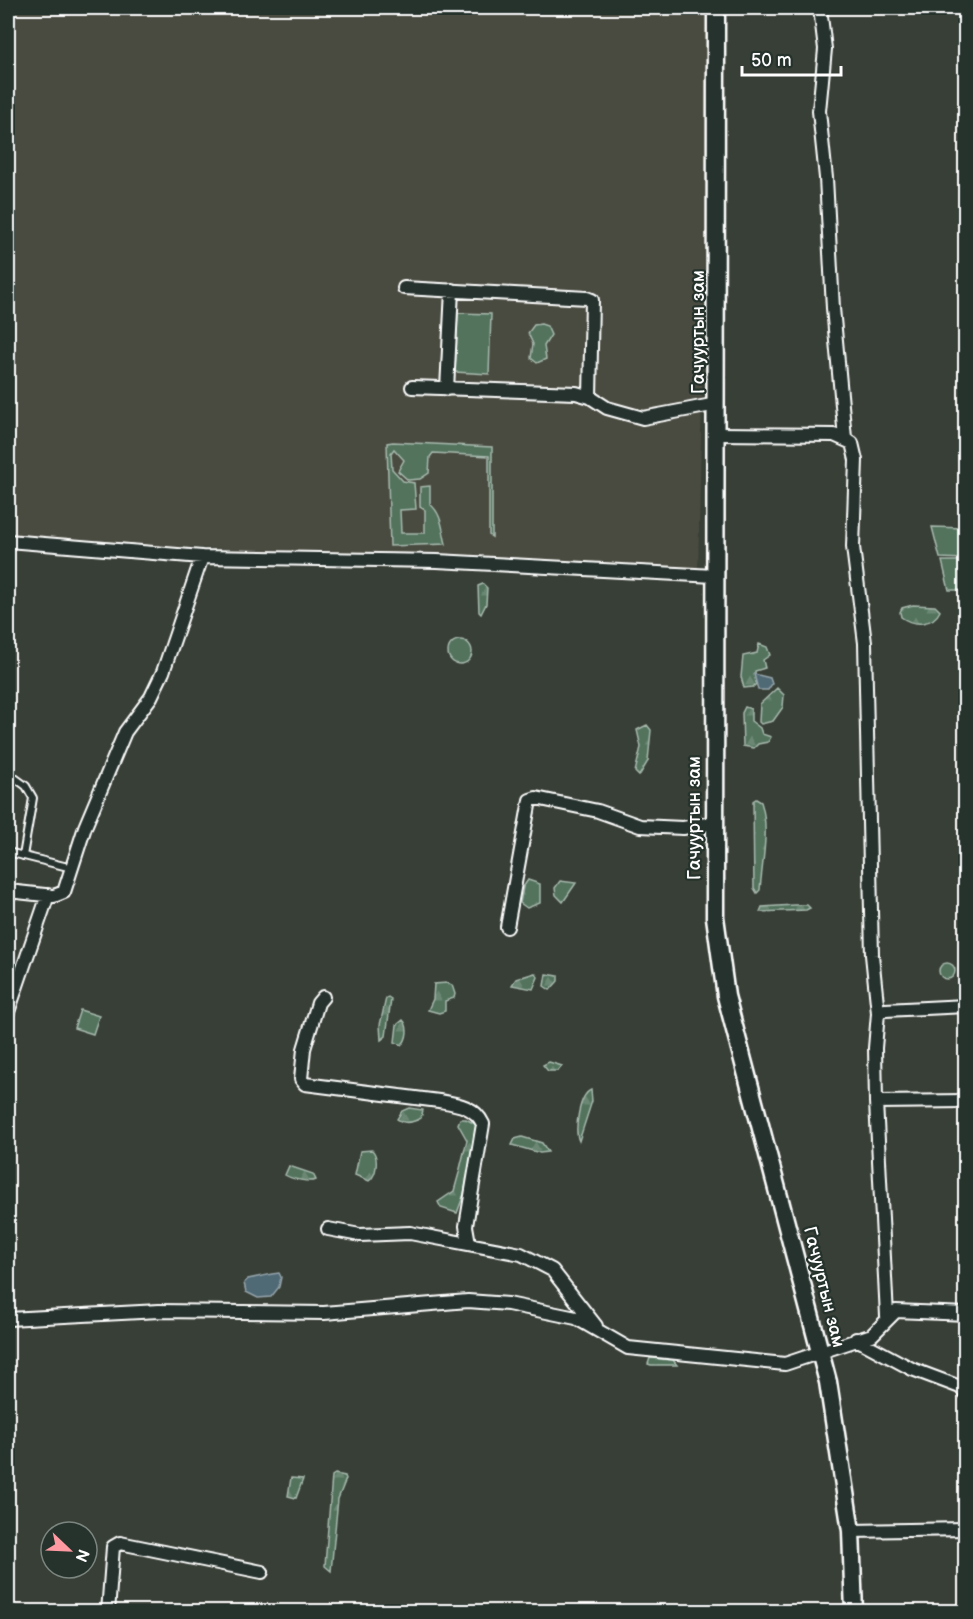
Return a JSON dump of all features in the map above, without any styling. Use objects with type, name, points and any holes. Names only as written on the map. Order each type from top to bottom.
[{"type":"main road","name":"Гачууртын зам","points":[[716,8],[717,434],[713,823],[715,917],[726,996],[821,1352],[851,1531],[854,1611]]},
{"type":"street","points":[[820,8],[825,49],[819,111],[845,438]]},
{"type":"street","points":[[404,288],[592,300],[590,397]]},
{"type":"street","points":[[447,389],[452,290]]},
{"type":"street","points":[[412,387],[576,393],[590,397],[607,408],[643,418],[717,404]]},
{"type":"street","points":[[717,434],[834,435],[852,443],[856,460],[853,547],[865,643],[872,955],[878,1013],[875,1048],[876,1102],[887,1316]]},
{"type":"street","points":[[8,541],[202,557],[437,561],[714,576]]},
{"type":"street","points":[[8,891],[48,895],[64,892],[85,827],[125,732],[151,697],[163,672],[202,557]]},
{"type":"street","points":[[507,927],[530,800],[536,798],[598,811],[640,826],[683,828],[713,823]]},
{"type":"street","points":[[8,1012],[48,895]]},
{"type":"street","points":[[323,997],[318,1003],[304,1049],[301,1079],[305,1084],[439,1101],[459,1105],[479,1115],[483,1124],[466,1226],[469,1243]]},
{"type":"street","points":[[878,1013],[885,1010],[966,1006]]},
{"type":"street","points":[[876,1102],[966,1101]]},
{"type":"street","points":[[328,1229],[360,1235],[410,1233],[521,1254],[544,1265],[565,1286],[601,1332]]},
{"type":"street","points":[[8,1319],[159,1311],[324,1313],[468,1301],[555,1312],[576,1318],[628,1348],[785,1364],[872,1335],[887,1316],[896,1311],[966,1314]]},
{"type":"street","points":[[856,1339],[912,1369],[960,1388],[966,1393]]},
{"type":"street","points":[[851,1531],[966,1529]]},
{"type":"street","points":[[108,1611],[113,1547],[120,1543],[262,1572]]},
{"type":"lane","points":[[8,773],[26,786],[33,798],[23,856]]},
{"type":"lane","points":[[8,852],[72,868]]},
{"type":"shaded area","points":[[8,8],[710,8],[698,573],[8,538]]},
{"type":"green space","points":[[458,313],[491,314],[489,374],[455,372]]},
{"type":"green space","points":[[534,325],[547,326],[551,335],[544,346],[546,359],[537,363],[531,358],[533,344],[528,333]]},
{"type":"green space","points":[[387,443],[492,447],[492,537],[489,535],[489,456],[433,453],[430,457],[429,473],[420,479],[408,480],[398,471],[404,460],[394,449],[391,453],[392,469],[403,481],[414,483],[416,509],[400,510],[401,533],[425,533],[425,510],[420,507],[420,487],[430,486],[430,504],[439,517],[446,544],[390,546]]},
{"type":"green space","points":[[932,527],[965,528],[965,559],[940,558]]},
{"type":"green space","points":[[942,561],[965,561],[965,590],[949,590]]},
{"type":"green space","points":[[483,584],[487,588],[486,604],[481,614],[478,586]]},
{"type":"green space","points":[[913,605],[935,606],[940,611],[933,620],[928,622],[911,622],[901,617],[900,612],[902,608]]},
{"type":"green space","points":[[455,640],[465,640],[472,647],[472,657],[465,664],[455,664],[448,657],[448,647]]},
{"type":"green space","points":[[759,644],[767,647],[770,655],[763,660],[765,668],[755,671],[756,684],[753,687],[744,688],[741,677],[743,656],[757,653]]},
{"type":"green space","points":[[777,688],[784,695],[783,707],[773,721],[761,724],[759,722],[760,704]]},
{"type":"green space","points":[[745,707],[751,709],[751,721],[760,728],[762,734],[771,737],[768,742],[758,744],[754,748],[743,746],[742,713]]},
{"type":"green space","points":[[647,725],[651,730],[648,761],[639,776],[635,772],[641,747],[637,730]]},
{"type":"green space","points":[[756,799],[761,802],[765,823],[760,890],[757,893],[754,888],[753,801]]},
{"type":"green space","points":[[528,880],[540,884],[540,903],[527,908],[520,903],[523,887]]},
{"type":"green space","points":[[560,881],[576,883],[563,902],[556,895],[555,888]]},
{"type":"green space","points":[[807,905],[810,908],[760,912],[762,907]]},
{"type":"green space","points":[[947,963],[955,971],[947,979],[939,971]]},
{"type":"green space","points":[[535,973],[538,977],[533,989],[512,985],[516,979]]},
{"type":"green space","points":[[546,974],[558,976],[558,981],[550,990],[544,986]]},
{"type":"green space","points":[[434,984],[452,985],[455,994],[454,998],[445,1001],[445,1011],[439,1013],[428,1010],[433,999]]},
{"type":"green space","points":[[388,997],[391,999],[386,1036],[381,1040],[380,1025]]},
{"type":"green space","points":[[80,1010],[99,1016],[93,1034],[74,1028]]},
{"type":"green space","points":[[403,1020],[407,1033],[401,1045],[395,1042],[397,1025]]},
{"type":"green space","points":[[549,1062],[562,1066],[558,1071],[548,1071],[543,1065]]},
{"type":"green space","points":[[591,1090],[592,1101],[579,1141],[577,1129],[579,1113],[583,1099]]},
{"type":"green space","points":[[409,1108],[423,1110],[421,1118],[409,1122],[397,1119],[402,1111]]},
{"type":"green space","points":[[460,1119],[466,1119],[477,1125],[477,1128],[464,1194],[457,1213],[441,1208],[438,1202],[454,1191],[459,1173],[467,1140],[458,1124]]},
{"type":"green space","points":[[522,1137],[542,1143],[548,1152],[540,1153],[512,1145],[515,1139]]},
{"type":"green space","points":[[372,1150],[376,1157],[376,1166],[374,1175],[369,1181],[355,1175],[360,1151]]},
{"type":"green space","points":[[289,1166],[313,1174],[316,1180],[305,1181],[285,1175]]},
{"type":"green space","points":[[650,1358],[673,1360],[677,1365],[651,1365],[648,1364]]},
{"type":"green space","points":[[335,1474],[345,1476],[346,1479],[338,1499],[331,1571],[325,1566],[332,1476]]},
{"type":"green space","points":[[291,1478],[303,1479],[296,1498],[288,1496]]},
{"type":"water","points":[[754,674],[770,678],[772,684],[768,690],[758,690]]},
{"type":"water","points":[[279,1273],[281,1277],[279,1287],[271,1297],[258,1298],[246,1292],[244,1283],[248,1279]]}]
